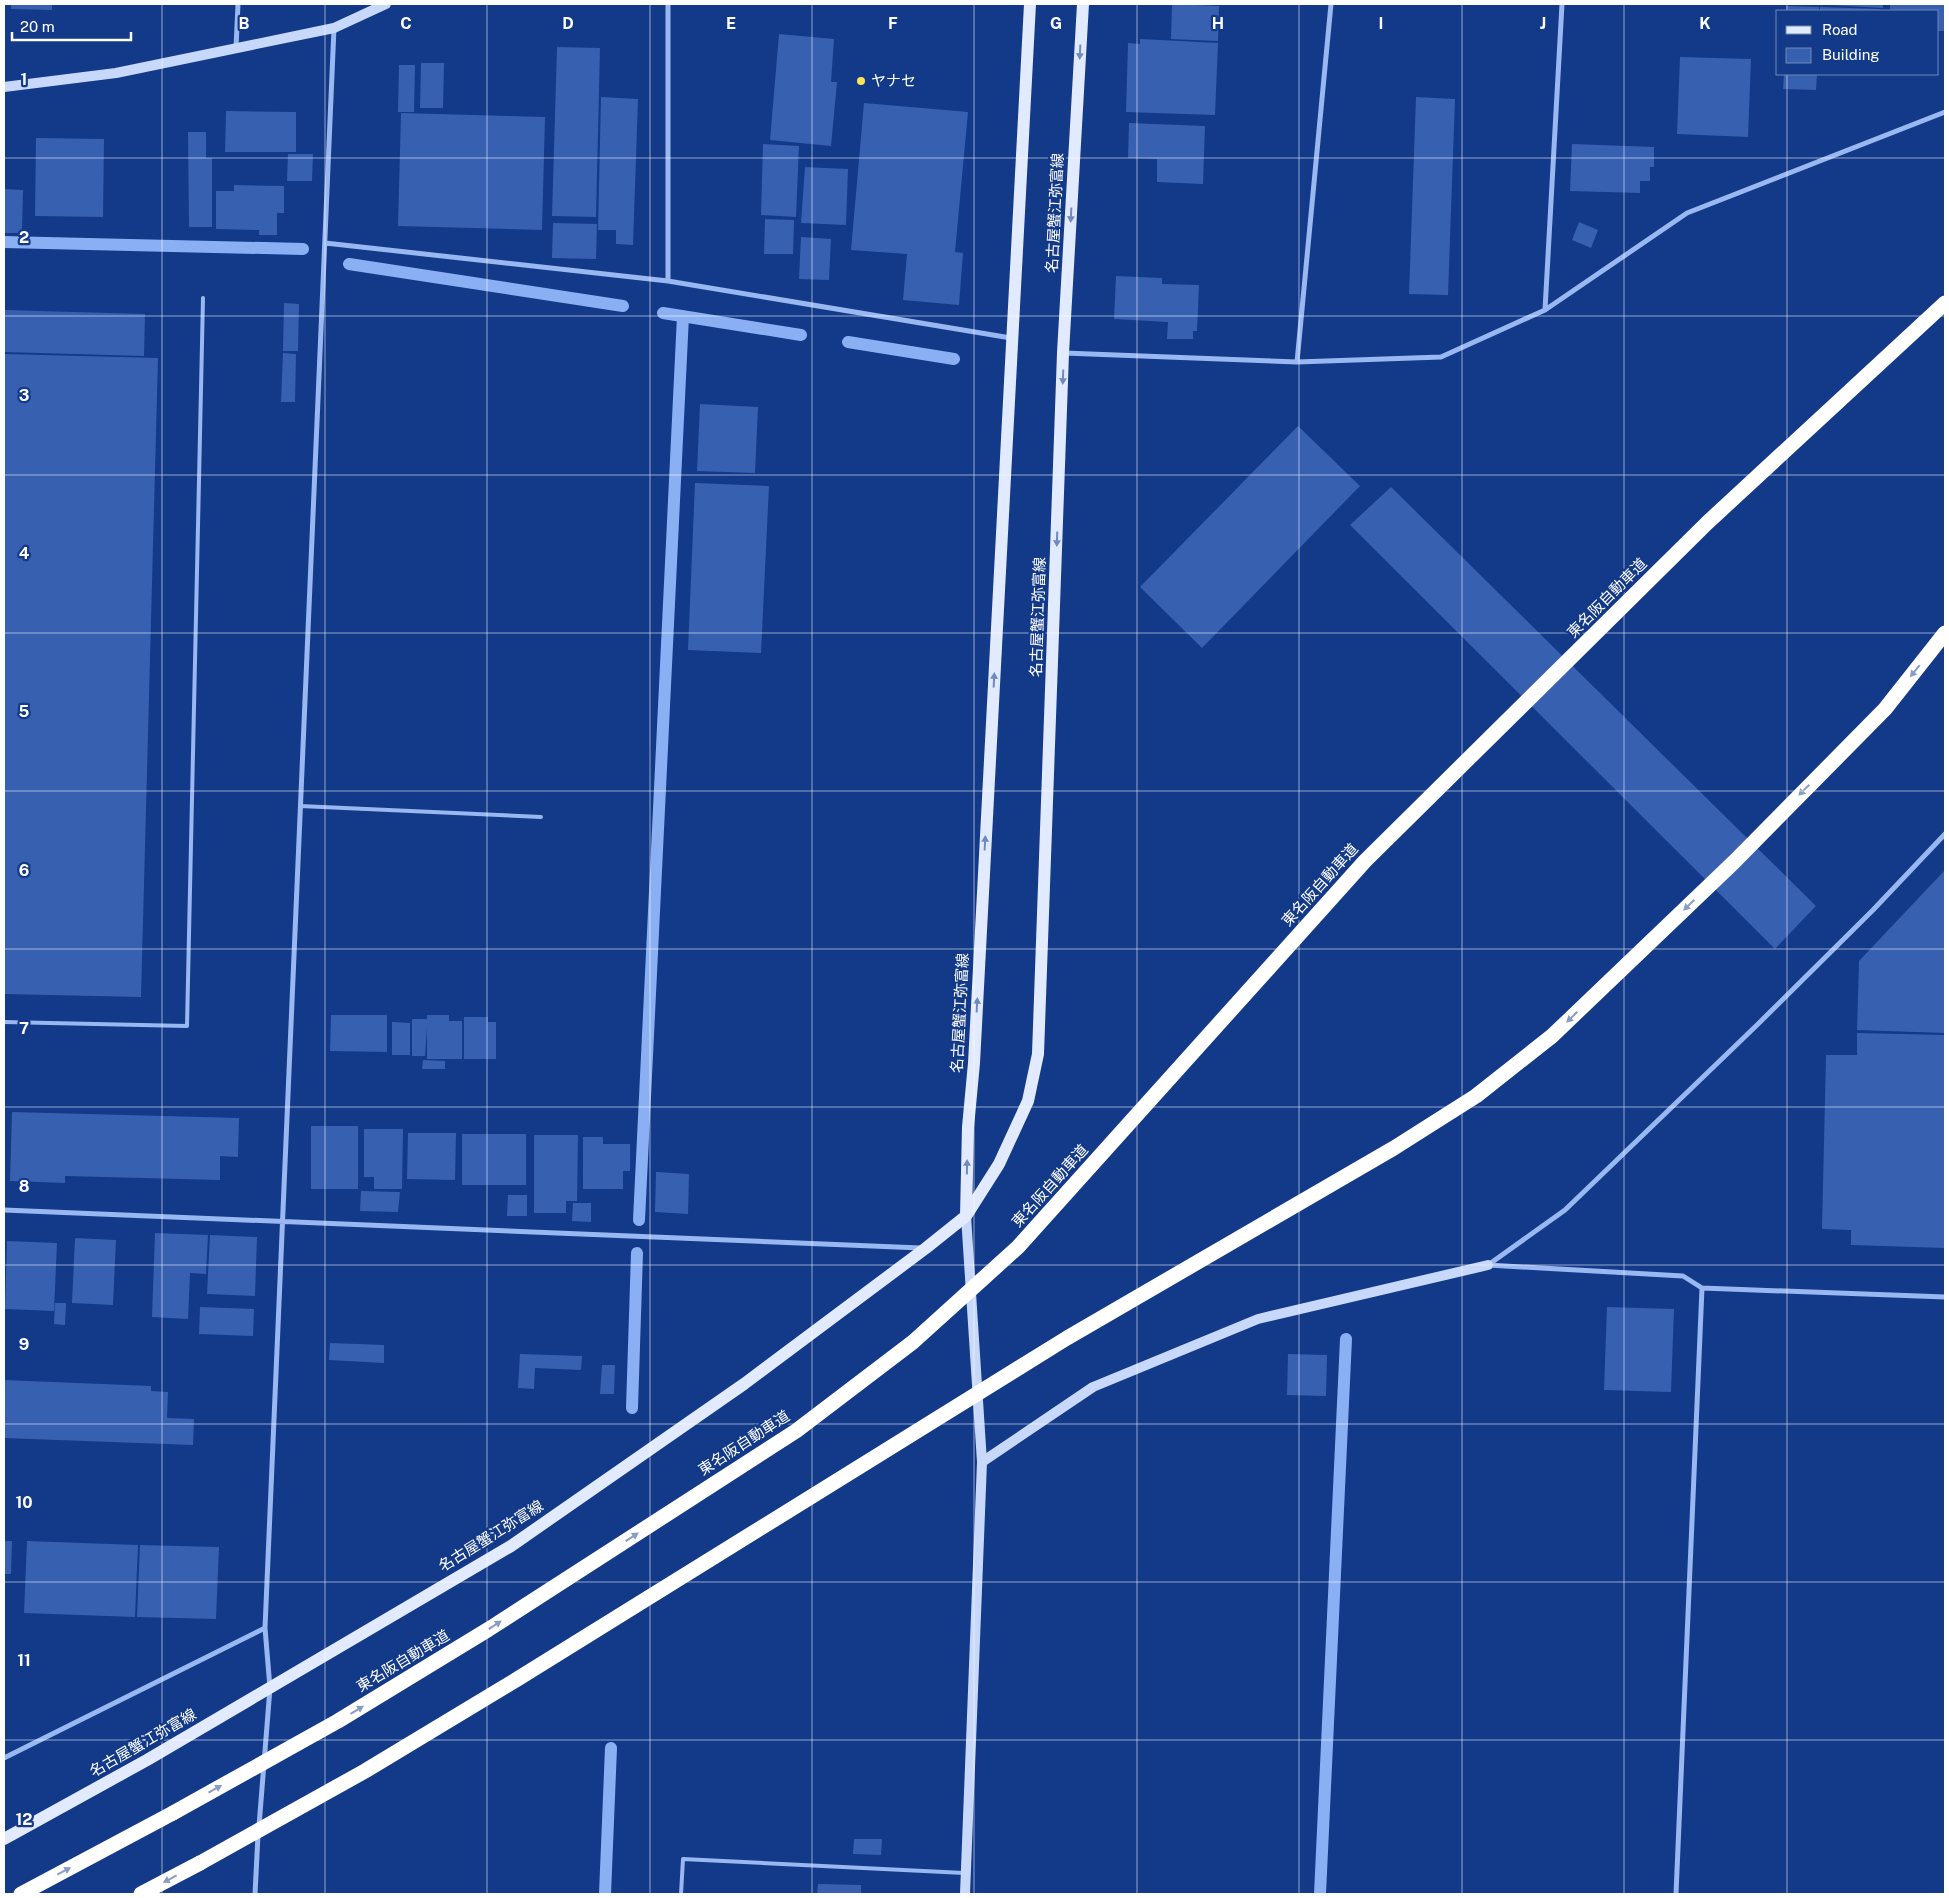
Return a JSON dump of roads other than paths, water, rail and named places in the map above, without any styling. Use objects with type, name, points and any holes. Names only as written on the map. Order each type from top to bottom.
[{"type":"highway","name":"東名阪自動車道","points":[[22,1894],[338,1721],[489,1629],[796,1431],[913,1342],[1018,1247],[1365,861],[1707,523],[1945,303]]},
{"type":"highway","points":[[140,1894],[365,1771],[1067,1338],[1394,1148],[1476,1096],[1552,1036],[1734,862],[1885,709],[1945,633]]},
{"type":"main road","name":"名古屋蟹江弥富線","points":[[966,1216],[968,1127],[974,1063],[1030,4]]},
{"type":"main road","name":"名古屋蟹江弥富線","points":[[4,1839],[147,1760],[511,1546],[744,1384],[926,1248],[966,1216],[999,1164],[1028,1101],[1038,1054],[1063,353],[1083,4]]},
{"type":"street","points":[[236,48],[238,4]]},
{"type":"street","points":[[4,87],[116,73],[334,28],[386,4]]},
{"type":"street","points":[[668,4],[668,281]]},
{"type":"street","points":[[1297,362],[1331,4]]},
{"type":"street","points":[[1545,310],[1562,4]]},
{"type":"street","points":[[255,1894],[270,1688],[265,1628],[334,28]]},
{"type":"street","points":[[1063,353],[1297,362],[1441,357],[1545,310],[1687,213],[1945,112]]},
{"type":"street","points":[[325,243],[668,281],[1011,338]]},
{"type":"street","points":[[1488,1264],[1565,1210],[1757,1025],[1873,910],[1945,834]]},
{"type":"street","points":[[4,1210],[926,1248]]},
{"type":"street","points":[[965,1894],[982,1462],[966,1216]]},
{"type":"street","points":[[982,1462],[1093,1387],[1258,1319],[1488,1264],[1683,1276],[1702,1288],[1945,1297]]},
{"type":"street","points":[[1676,1894],[1702,1288]]},
{"type":"street","points":[[4,1758],[265,1628]]},
{"type":"lane","points":[[4,1022],[187,1026],[204,298]]},
{"type":"lane","points":[[300,806],[541,817]]},
{"type":"lane","points":[[681,1894],[683,1859],[966,1873]]},
{"type":"waterway","points":[[4,242],[303,249]]},
{"type":"waterway","points":[[349,264],[623,306]]},
{"type":"waterway","points":[[663,313],[801,335]]},
{"type":"waterway","points":[[639,1220],[683,316]]},
{"type":"waterway","points":[[848,342],[954,359]]},
{"type":"waterway","points":[[632,1408],[637,1253]]},
{"type":"waterway","points":[[1320,1894],[1346,1339]]},
{"type":"waterway","points":[[605,1894],[611,1748]]},
{"type":"place","name":"ヤナセ","points":[[861,81]]}]
